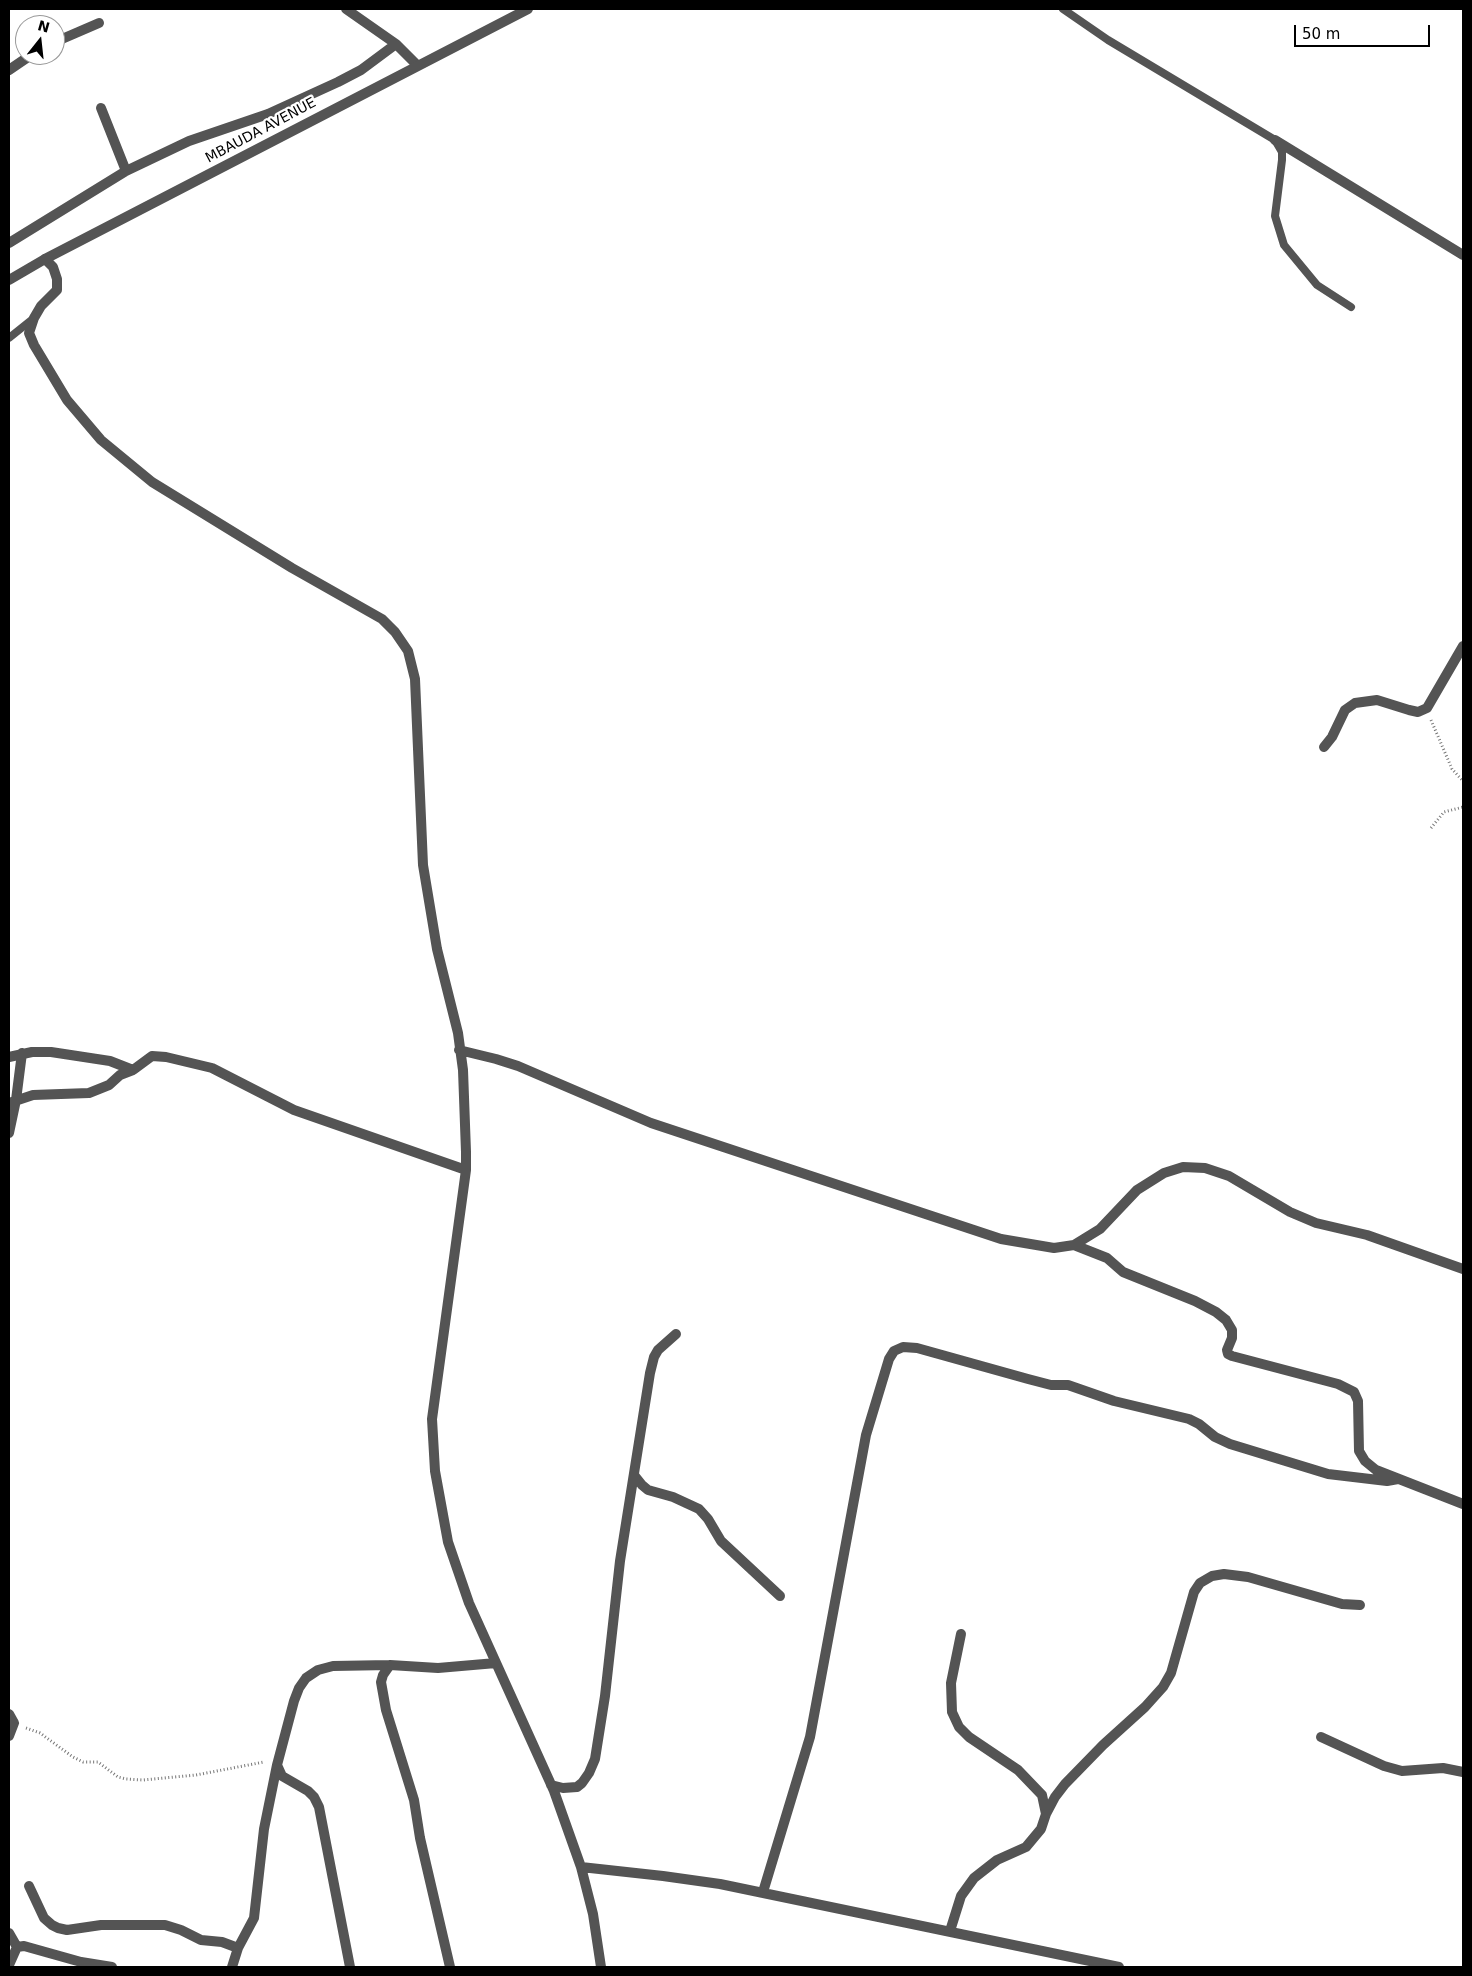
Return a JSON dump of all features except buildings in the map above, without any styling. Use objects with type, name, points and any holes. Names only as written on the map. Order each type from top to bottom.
[{"type":"street","points":[[346,9],[396,44],[417,65]]},
{"type":"street","name":"MBAUDA AVENUE","points":[[9,280],[45,259],[528,9]]},
{"type":"street","points":[[65,38],[99,23]]},
{"type":"street","points":[[9,243],[126,171],[189,142],[268,114],[338,82],[361,70],[396,44]]},
{"type":"street","points":[[101,108],[126,171]]},
{"type":"street","points":[[1275,140],[1463,255]]},
{"type":"street","points":[[45,259],[53,267],[57,279],[57,290],[41,306],[34,318],[29,333],[34,345],[67,400],[101,440],[152,482],[292,568],[382,619],[395,632],[408,651],[415,679],[423,865],[437,949],[458,1033],[462,1070],[466,1170],[432,1420],[435,1471],[448,1542],[469,1602],[551,1785],[581,1867],[593,1914],[601,1967]]},
{"type":"street","points":[[1324,748],[1332,737],[1345,710],[1355,703],[1377,700],[1418,712],[1427,708],[1463,646]]},
{"type":"street","points":[[459,1050],[496,1058],[651,1123],[941,1221],[1000,1239],[1054,1248],[1074,1246],[1107,1258],[1123,1272],[1188,1298],[1216,1312],[1226,1320],[1232,1330],[1232,1338],[1227,1350],[1228,1354],[1338,1384],[1354,1392],[1358,1401],[1359,1451],[1365,1461],[1376,1470],[1463,1504]]},
{"type":"street","points":[[9,1056],[22,1053],[51,1052],[110,1060],[133,1070]]},
{"type":"street","points":[[9,1132],[12,1102],[22,1053]]},
{"type":"street","points":[[12,1102],[33,1095],[89,1093],[109,1085],[120,1075],[133,1070],[152,1056],[166,1057],[212,1068],[294,1110],[466,1170]]},
{"type":"street","points":[[1074,1246],[1100,1229],[1137,1190],[1164,1173],[1183,1167],[1205,1168],[1229,1176],[1290,1212],[1316,1224],[1359,1233],[1463,1269]]},
{"type":"street","points":[[551,1785],[563,1788],[577,1787],[589,1773],[595,1759],[605,1696],[620,1561],[654,1357],[658,1350],[676,1334]]},
{"type":"street","points":[[762,1892],[810,1737],[866,1435],[889,1359],[894,1351],[903,1348],[917,1348],[1051,1385],[1068,1385],[1114,1401],[1189,1418],[1200,1424],[1215,1438],[1328,1474],[1387,1481],[1398,1479]]},
{"type":"street","points":[[634,1476],[648,1490],[673,1497],[699,1509],[708,1519],[721,1541],[780,1596]]},
{"type":"street","points":[[950,1931],[961,1896],[974,1878],[997,1860],[1026,1847],[1041,1829],[1055,1797],[1065,1784],[1103,1745],[1145,1707],[1163,1687],[1170,1673],[1194,1592],[1200,1583],[1212,1576],[1224,1574],[1248,1577],[1342,1604],[1360,1605]]},
{"type":"street","points":[[961,1634],[951,1683],[952,1712],[959,1727],[975,1742],[1018,1770],[1042,1795],[1046,1814]]},
{"type":"street","points":[[232,1967],[238,1948],[254,1918],[264,1829],[278,1762],[294,1701],[299,1688],[306,1678],[318,1670],[334,1666],[390,1665],[438,1668],[496,1663]]},
{"type":"street","points":[[390,1665],[383,1675],[381,1682],[414,1800],[420,1838],[450,1967]]},
{"type":"street","points":[[9,1736],[11,1719]]},
{"type":"street","points":[[1321,1737],[1384,1766],[1402,1771],[1444,1768],[1463,1772]]},
{"type":"street","points":[[278,1762],[282,1776],[308,1791],[314,1797],[319,1807],[350,1967]]},
{"type":"street","points":[[581,1867],[664,1876],[762,1892],[950,1931],[1100,1965],[1119,1967]]},
{"type":"street","points":[[29,1886],[44,1918],[58,1928],[67,1930],[101,1926],[165,1925],[181,1930],[201,1940],[222,1942],[238,1948]]},
{"type":"street","points":[[9,1933],[17,1946]]},
{"type":"street","points":[[9,1965],[17,1946]]},
{"type":"street","points":[[17,1946],[34,1948],[81,1962],[112,1967]]},
{"type":"lane","points":[[1063,9],[1108,40],[1275,140],[1282,152],[1275,216],[1284,245],[1318,284],[1351,307]]},
{"type":"lane","points":[[9,338],[34,318]]},
{"type":"path","points":[[1427,708],[1452,769],[1463,781]]},
{"type":"path","points":[[1431,828],[1444,812],[1463,808]]},
{"type":"path","points":[[11,1719],[40,1733],[83,1762],[98,1762],[118,1777],[126,1779],[143,1780],[278,1762]]}]
